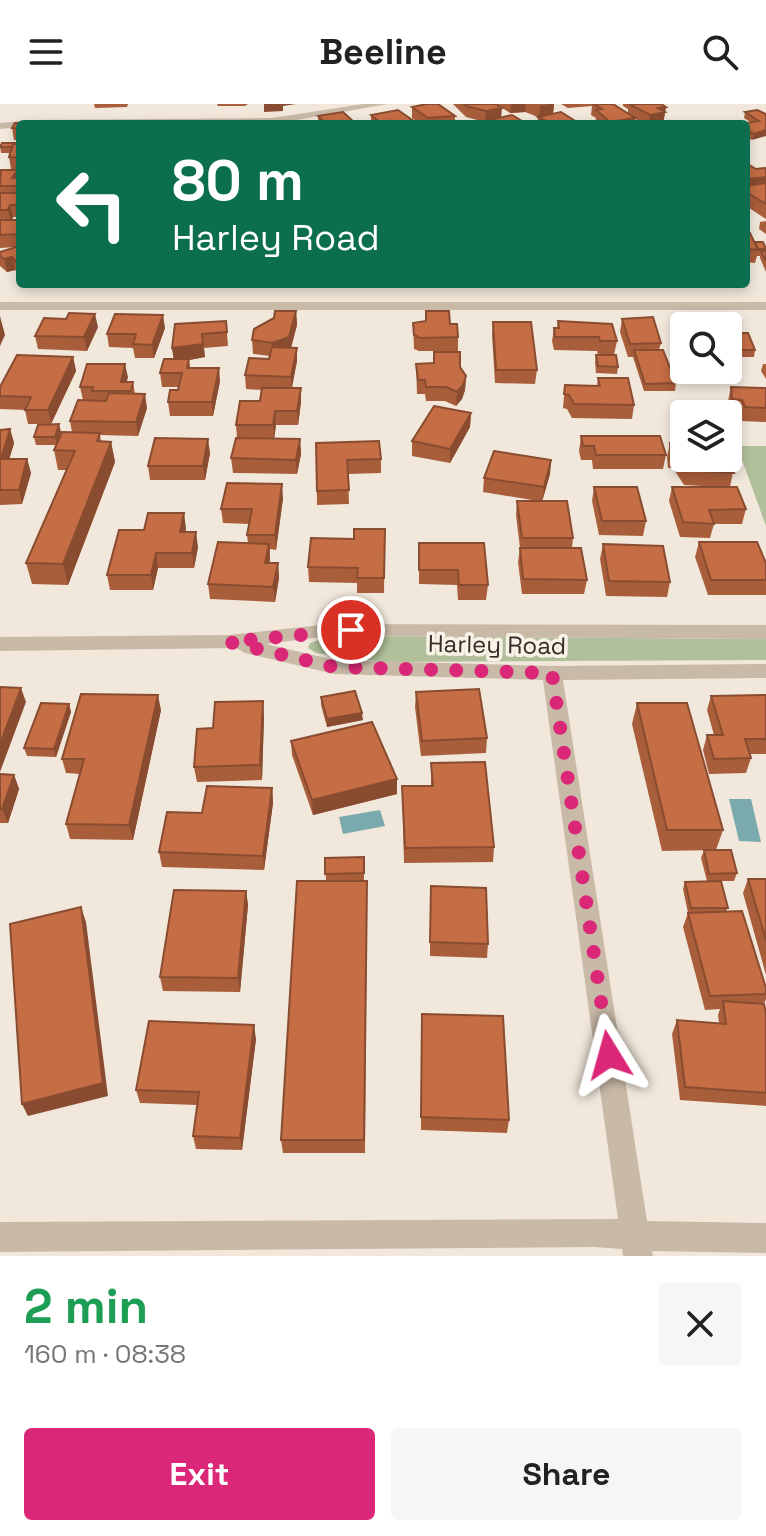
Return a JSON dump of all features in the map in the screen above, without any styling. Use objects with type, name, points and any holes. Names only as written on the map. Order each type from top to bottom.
[{"type":"street","points":[[279,120],[383,104]]},
{"type":"street","points":[[0,306],[766,306]]},
{"type":"street","name":"Harley Road","points":[[0,644],[229,642],[330,630],[766,632]]},
{"type":"street","name":"Harley Road","points":[[229,642],[334,667],[552,673],[766,671]]},
{"type":"street","points":[[552,673],[637,1246]]},
{"type":"street","points":[[0,1237],[594,1232],[637,1246],[766,1238]]},
{"type":"green space","points":[[742,446],[766,446],[766,526],[742,460]]},
{"type":"green space","points":[[333,636],[766,639],[766,660],[383,662],[316,653],[308,648],[310,643]]},
{"type":"water","points":[[729,799],[751,799],[761,842],[739,841]]},
{"type":"water","points":[[380,810],[385,826],[343,834],[339,817]]},
{"type":"building","points":[[438,104],[455,116],[428,118],[412,107]]},
{"type":"building","points":[[464,104],[495,104],[502,108],[486,111]]},
{"type":"building","points":[[593,104],[613,104],[635,118],[608,120],[596,110],[602,109]]},
{"type":"building","points":[[629,104],[661,104],[666,107],[658,108],[665,112],[650,115]]},
{"type":"building","points":[[398,110],[412,120],[377,120],[371,115]]},
{"type":"building","points":[[757,110],[766,114],[766,130],[754,134],[750,132],[750,122],[759,121],[745,112]]},
{"type":"building","points":[[343,112],[352,120],[322,120],[318,116]]},
{"type":"building","points":[[561,112],[574,120],[544,120],[538,117]]},
{"type":"building","points":[[512,115],[520,120],[489,120]]},
{"type":"building","points":[[2,143],[16,143],[12,147],[0,147]]},
{"type":"building","points":[[13,144],[16,144],[16,158],[9,157]]},
{"type":"building","points":[[750,165],[756,169],[765,168],[766,177],[750,179]]},
{"type":"building","points":[[1,170],[16,170],[12,178],[16,178],[16,186],[0,186]]},
{"type":"building","points":[[766,183],[766,204],[750,194],[750,185]]},
{"type":"building","points":[[0,193],[16,193],[16,205],[0,210]]},
{"type":"building","points":[[0,220],[16,220],[16,234],[0,235]]},
{"type":"building","points":[[750,233],[758,250],[750,249]]},
{"type":"building","points":[[755,242],[763,242],[766,249],[758,249]]},
{"type":"building","points":[[16,247],[16,262],[12,257],[4,259],[0,252]]},
{"type":"building","points":[[275,311],[296,311],[289,337],[272,343],[252,340],[254,329],[274,318]]},
{"type":"building","points":[[426,311],[449,311],[450,324],[457,324],[458,337],[420,338],[414,335],[413,323],[426,321]]},
{"type":"building","points":[[69,313],[95,314],[84,337],[35,336],[44,318],[66,319]]},
{"type":"building","points":[[115,314],[163,315],[152,345],[133,344],[136,334],[107,334]]},
{"type":"building","points":[[653,317],[661,343],[630,344],[622,319]]},
{"type":"building","points":[[226,321],[227,332],[202,334],[203,344],[172,348],[175,324]]},
{"type":"building","points":[[558,321],[612,324],[617,341],[600,341],[599,337],[555,337],[554,328],[559,328]]},
{"type":"building","points":[[493,322],[531,322],[537,370],[496,370]]},
{"type":"building","points":[[742,333],[748,333],[755,350],[742,350]]},
{"type":"building","points":[[272,347],[297,348],[291,377],[245,375],[249,358],[269,359]]},
{"type":"building","points":[[634,350],[663,350],[670,368],[670,383],[645,384]]},
{"type":"building","points":[[434,352],[460,352],[460,367],[466,376],[457,392],[446,387],[426,387],[425,380],[418,380],[416,364],[434,363]]},
{"type":"building","points":[[17,355],[73,357],[48,410],[25,410],[31,397],[0,396],[0,387]]},
{"type":"building","points":[[596,355],[616,355],[618,367],[598,366]]},
{"type":"building","points":[[164,359],[189,359],[187,368],[219,368],[212,402],[168,402],[170,390],[178,390],[182,373],[160,373]]},
{"type":"building","points":[[87,364],[125,364],[121,382],[133,382],[131,391],[92,391],[93,387],[80,387]]},
{"type":"building","points":[[598,378],[628,378],[634,405],[574,404],[569,395],[564,394],[565,385],[600,386]]},
{"type":"building","points":[[731,387],[766,388],[766,408],[745,407],[742,400],[732,399]]},
{"type":"building","points":[[262,388],[301,388],[297,411],[275,411],[273,425],[236,425],[240,401],[260,401]]},
{"type":"building","points":[[109,393],[145,394],[136,422],[70,421],[78,400],[106,401]]},
{"type":"building","points":[[434,406],[471,413],[450,449],[412,441]]},
{"type":"building","points":[[59,424],[55,437],[34,437],[38,425]]},
{"type":"building","points":[[10,429],[1,459],[27,459],[19,490],[0,490],[0,430]]},
{"type":"building","points":[[62,432],[100,433],[97,441],[111,442],[63,564],[26,563],[75,451],[54,450]]},
{"type":"building","points":[[581,436],[660,436],[666,455],[596,455],[594,446],[583,446]]},
{"type":"building","points":[[155,438],[208,439],[203,466],[148,466]]},
{"type":"building","points":[[236,438],[300,439],[296,460],[231,458]]},
{"type":"building","points":[[379,441],[381,459],[347,460],[349,490],[317,491],[316,443]]},
{"type":"building","points":[[494,451],[551,460],[544,487],[484,478]]},
{"type":"building","points":[[227,483],[282,484],[275,535],[247,535],[252,509],[221,509]]},
{"type":"building","points":[[594,487],[637,487],[646,521],[602,521]]},
{"type":"building","points":[[672,487],[737,487],[746,509],[709,510],[714,524],[683,522]]},
{"type":"building","points":[[517,501],[567,501],[573,538],[522,538]]},
{"type":"building","points":[[148,513],[184,513],[180,532],[196,532],[192,553],[156,553],[151,575],[107,575],[119,530],[144,530]]},
{"type":"building","points":[[354,529],[385,529],[384,578],[357,578],[358,568],[308,567],[311,538],[354,539]]},
{"type":"building","points":[[218,542],[269,544],[265,563],[278,563],[273,587],[208,584]]},
{"type":"building","points":[[699,542],[757,542],[766,563],[766,580],[711,580]]},
{"type":"building","points":[[419,543],[484,543],[488,585],[459,585],[458,570],[419,570]]},
{"type":"building","points":[[603,544],[663,546],[670,582],[609,581]]},
{"type":"building","points":[[520,548],[581,548],[587,580],[523,579]]},
{"type":"building","points":[[0,687],[21,688],[0,744]]},
{"type":"building","points":[[479,689],[487,738],[422,741],[416,692]]},
{"type":"building","points":[[355,691],[362,713],[327,719],[321,697]]},
{"type":"building","points":[[81,694],[158,695],[129,825],[66,824],[84,759],[62,759]]},
{"type":"building","points":[[766,695],[766,739],[745,739],[751,758],[714,759],[707,735],[723,735],[711,696]]},
{"type":"building","points":[[263,701],[260,765],[194,767],[197,729],[213,728],[215,702]]},
{"type":"building","points":[[41,703],[69,704],[54,749],[24,748]]},
{"type":"building","points":[[637,703],[687,703],[723,830],[667,830]]},
{"type":"building","points":[[372,722],[397,779],[312,800],[291,741]]},
{"type":"building","points":[[485,762],[494,847],[405,848],[402,786],[433,786],[431,763]]},
{"type":"building","points":[[0,774],[14,775],[2,809],[0,809]]},
{"type":"building","points":[[207,786],[272,788],[263,856],[159,852],[167,812],[202,813]]},
{"type":"building","points":[[704,850],[731,850],[737,873],[709,874]]},
{"type":"building","points":[[364,857],[364,873],[325,874],[325,858]]},
{"type":"building","points":[[748,879],[766,879],[766,940]]},
{"type":"building","points":[[297,881],[367,881],[364,1140],[281,1140]]},
{"type":"building","points":[[721,881],[728,908],[691,908],[685,882]]},
{"type":"building","points":[[431,886],[486,888],[488,944],[430,942]]},
{"type":"building","points":[[174,890],[246,891],[238,978],[160,977]]},
{"type":"building","points":[[81,907],[103,1083],[22,1104],[10,924]]},
{"type":"building","points":[[742,911],[766,994],[710,996],[688,913]]},
{"type":"building","points":[[723,1001],[764,1004],[766,1093],[685,1087],[677,1020],[726,1024]]},
{"type":"building","points":[[422,1014],[503,1016],[509,1120],[421,1117]]},
{"type":"building","points":[[149,1021],[254,1025],[240,1138],[193,1136],[199,1092],[136,1090]]},
{"type":"route","points":[[351,630],[229,642],[334,667],[552,673],[609,1055]]}]
